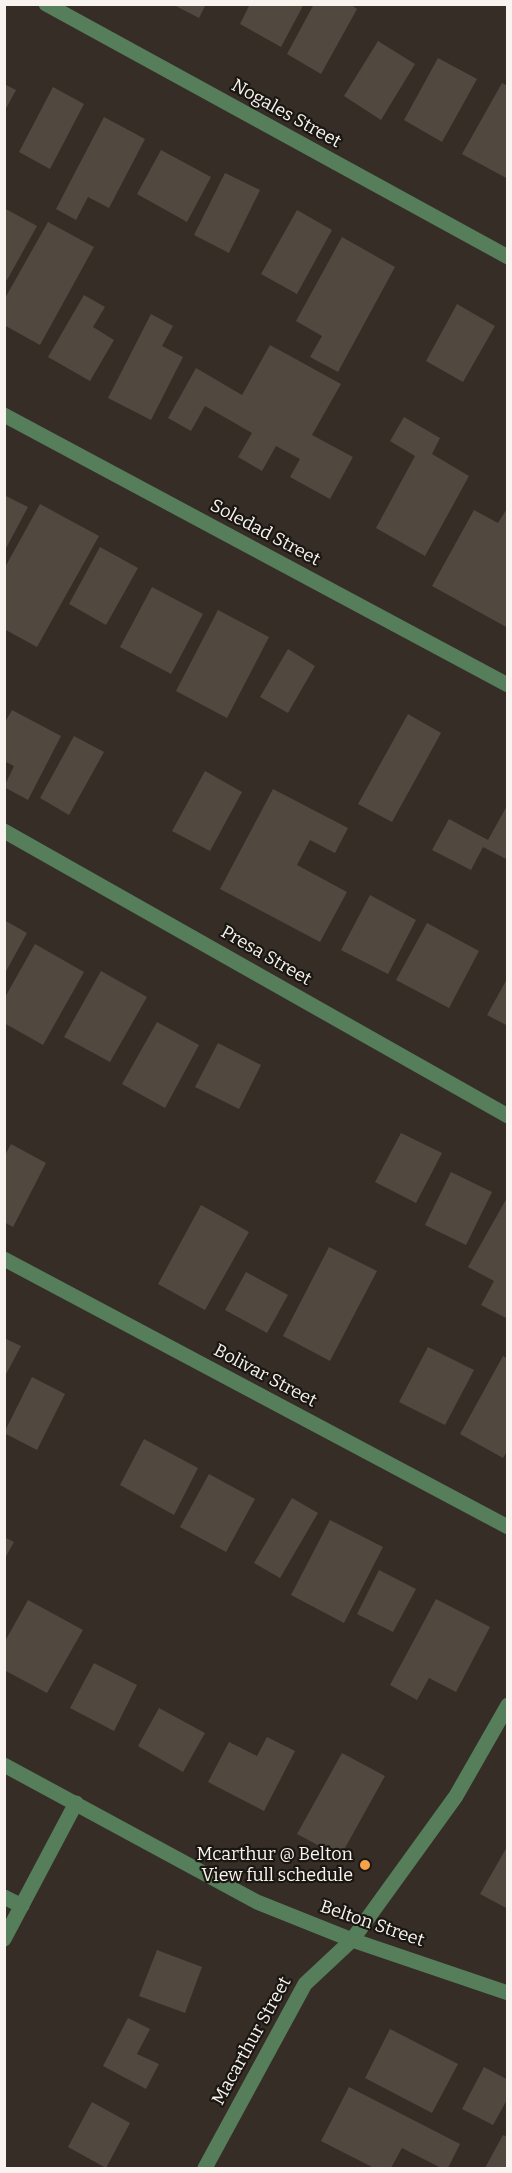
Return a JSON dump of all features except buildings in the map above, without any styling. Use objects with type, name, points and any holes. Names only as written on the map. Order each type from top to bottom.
[{"type":"street","name":"Nogales Street","points":[[46,4],[507,257]]},
{"type":"street","name":"Soledad Street","points":[[4,415],[507,685]]},
{"type":"street","name":"Presa Street","points":[[4,831],[507,1116]]},
{"type":"street","name":"Bolivar Street","points":[[4,1259],[507,1527]]},
{"type":"street","name":"Macarthur Street","points":[[204,2169],[305,1984],[352,1940],[456,1796],[507,1705]]},
{"type":"street","name":"Belton Street","points":[[4,1765],[257,1902],[352,1940],[507,1993]]},
{"type":"street","points":[[4,1939],[76,1803]]},
{"type":"street","points":[[4,1897],[22,1906]]},
{"type":"place","name":"Mcarthur @ Belton View full schedule","points":[[365,1865]]}]
